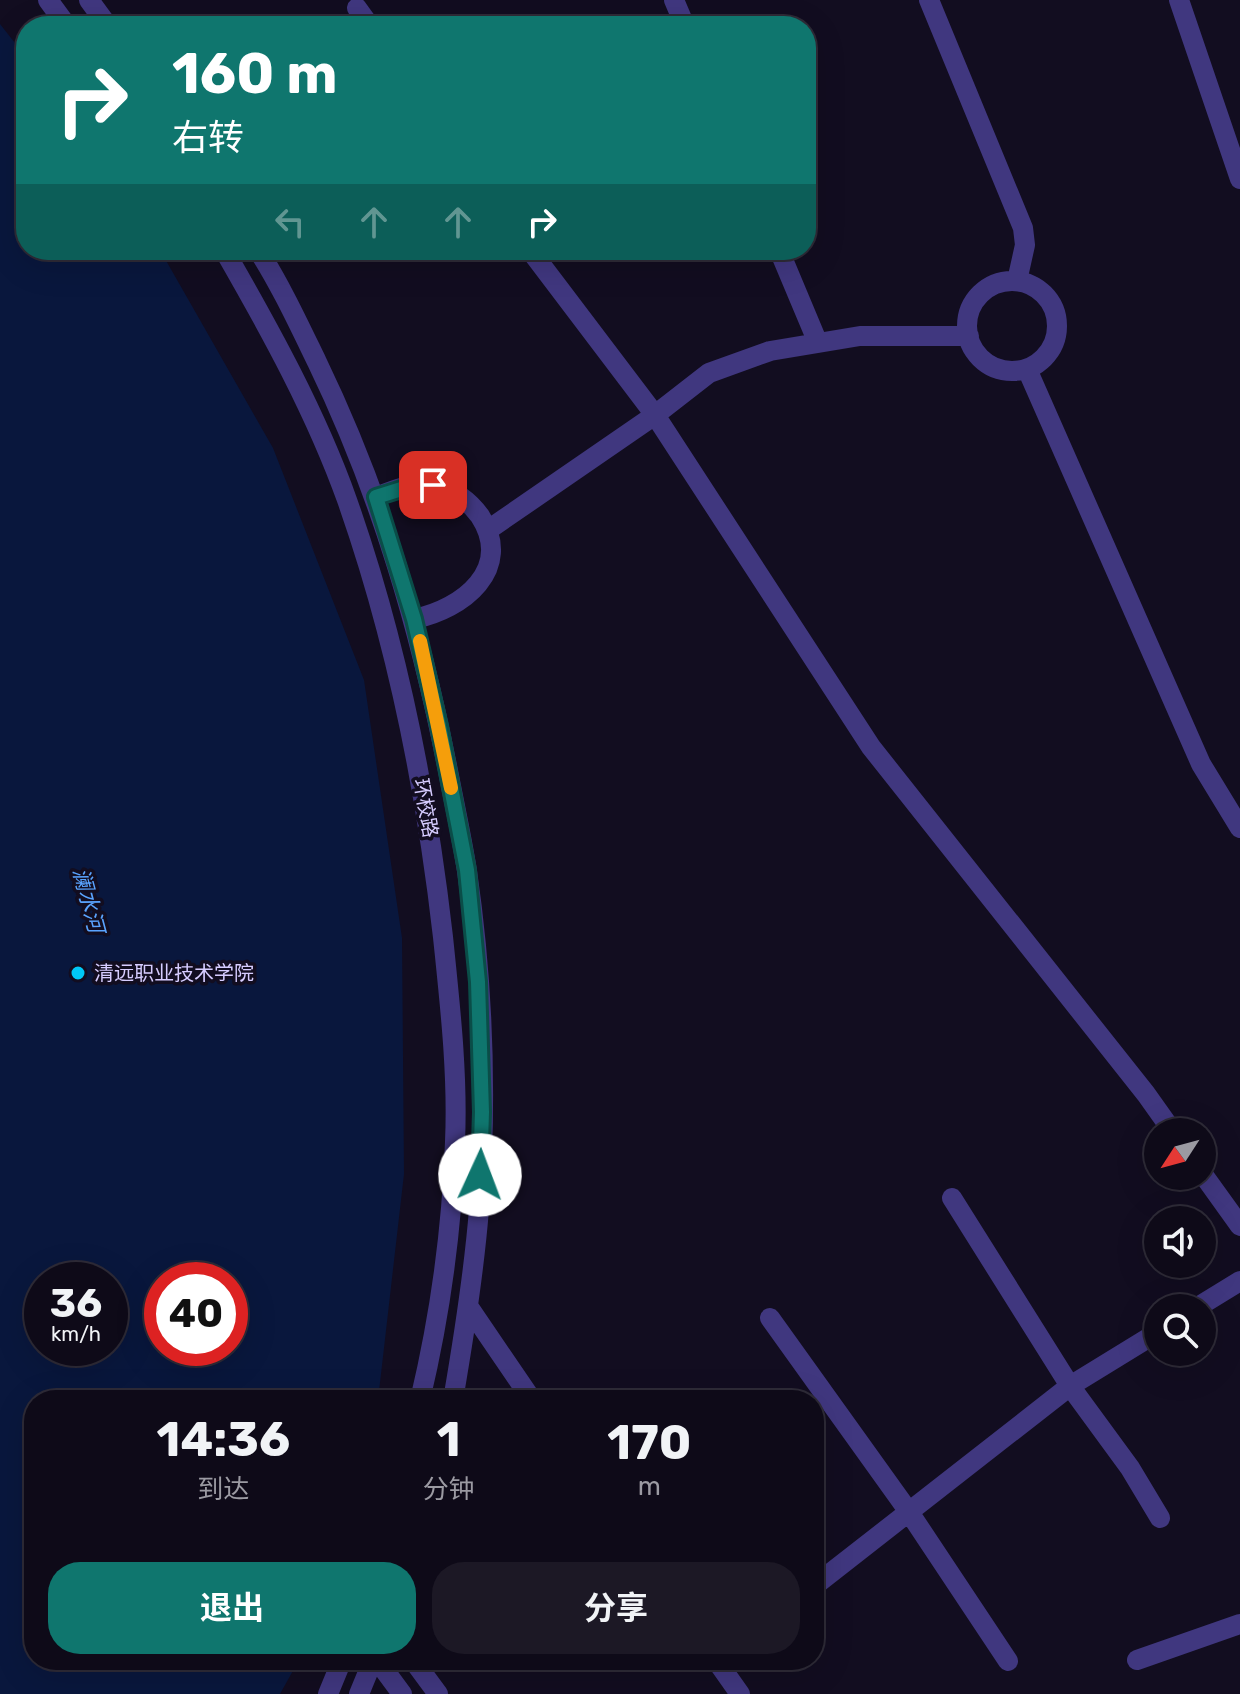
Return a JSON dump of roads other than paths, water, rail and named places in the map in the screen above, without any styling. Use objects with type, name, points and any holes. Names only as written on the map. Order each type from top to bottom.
[{"type":"street","points":[[929,0],[1023,228],[1025,245],[1017,281]]},
{"type":"street","points":[[1179,0],[1240,179]]},
{"type":"street","points":[[357,8],[363,16]]},
{"type":"street","name":"环校路","points":[[230,260],[289,369],[346,497],[397,663],[420,775],[433,852],[455,1071],[455,1143],[447,1249],[422,1390]]},
{"type":"street","name":"环校路","points":[[263,260],[333,395],[376,497],[414,619],[467,870],[478,982],[482,1112],[479,1206],[470,1309],[455,1390]]},
{"type":"street","points":[[538,260],[655,415],[871,747],[1163,1118]]},
{"type":"street","points":[[783,260],[818,343]]},
{"type":"street","points":[[1017,281],[1032,285],[1044,294],[1057,321],[1056,336],[1050,350],[1041,361],[1027,369],[1012,371],[984,361],[974,350],[969,336],[971,308],[990,287],[1003,282],[1017,281]]},
{"type":"street","points":[[488,530],[655,415],[709,373],[770,351],[860,336],[969,336]]},
{"type":"street","points":[[1027,369],[1201,764],[1240,828]]},
{"type":"street","points":[[376,497],[401,489],[433,485],[467,501],[488,530],[492,546],[487,571],[481,581],[451,608],[414,619]]},
{"type":"street","points":[[1214,1190],[1240,1226]]},
{"type":"street","points":[[952,1198],[1070,1386],[1130,1468],[1160,1518]]},
{"type":"street","points":[[1216,1296],[1240,1281]]},
{"type":"street","points":[[470,1309],[525,1390]]},
{"type":"street","points":[[770,1318],[822,1390]]},
{"type":"street","points":[[824,1578],[1070,1386],[1144,1341]]},
{"type":"street","points":[[824,1393],[909,1512],[1008,1661]]},
{"type":"street","points":[[1137,1660],[1240,1624]]},
{"type":"street","points":[[328,1694],[338,1670]]},
{"type":"street","points":[[359,1694],[370,1670]]},
{"type":"street","points":[[383,1670],[402,1694]]},
{"type":"street","points":[[420,1670],[438,1694]]},
{"type":"street","points":[[724,1670],[740,1694]]},
{"type":"water","name":"澜水河","points":[[0,24],[16,44],[16,260],[166,260],[273,448],[364,680],[402,938],[404,1174],[379,1390],[24,1390],[24,1670],[293,1670],[280,1694],[0,1694]]},
{"type":"place","name":"清远职业技术学院","points":[[78,973]]}]
